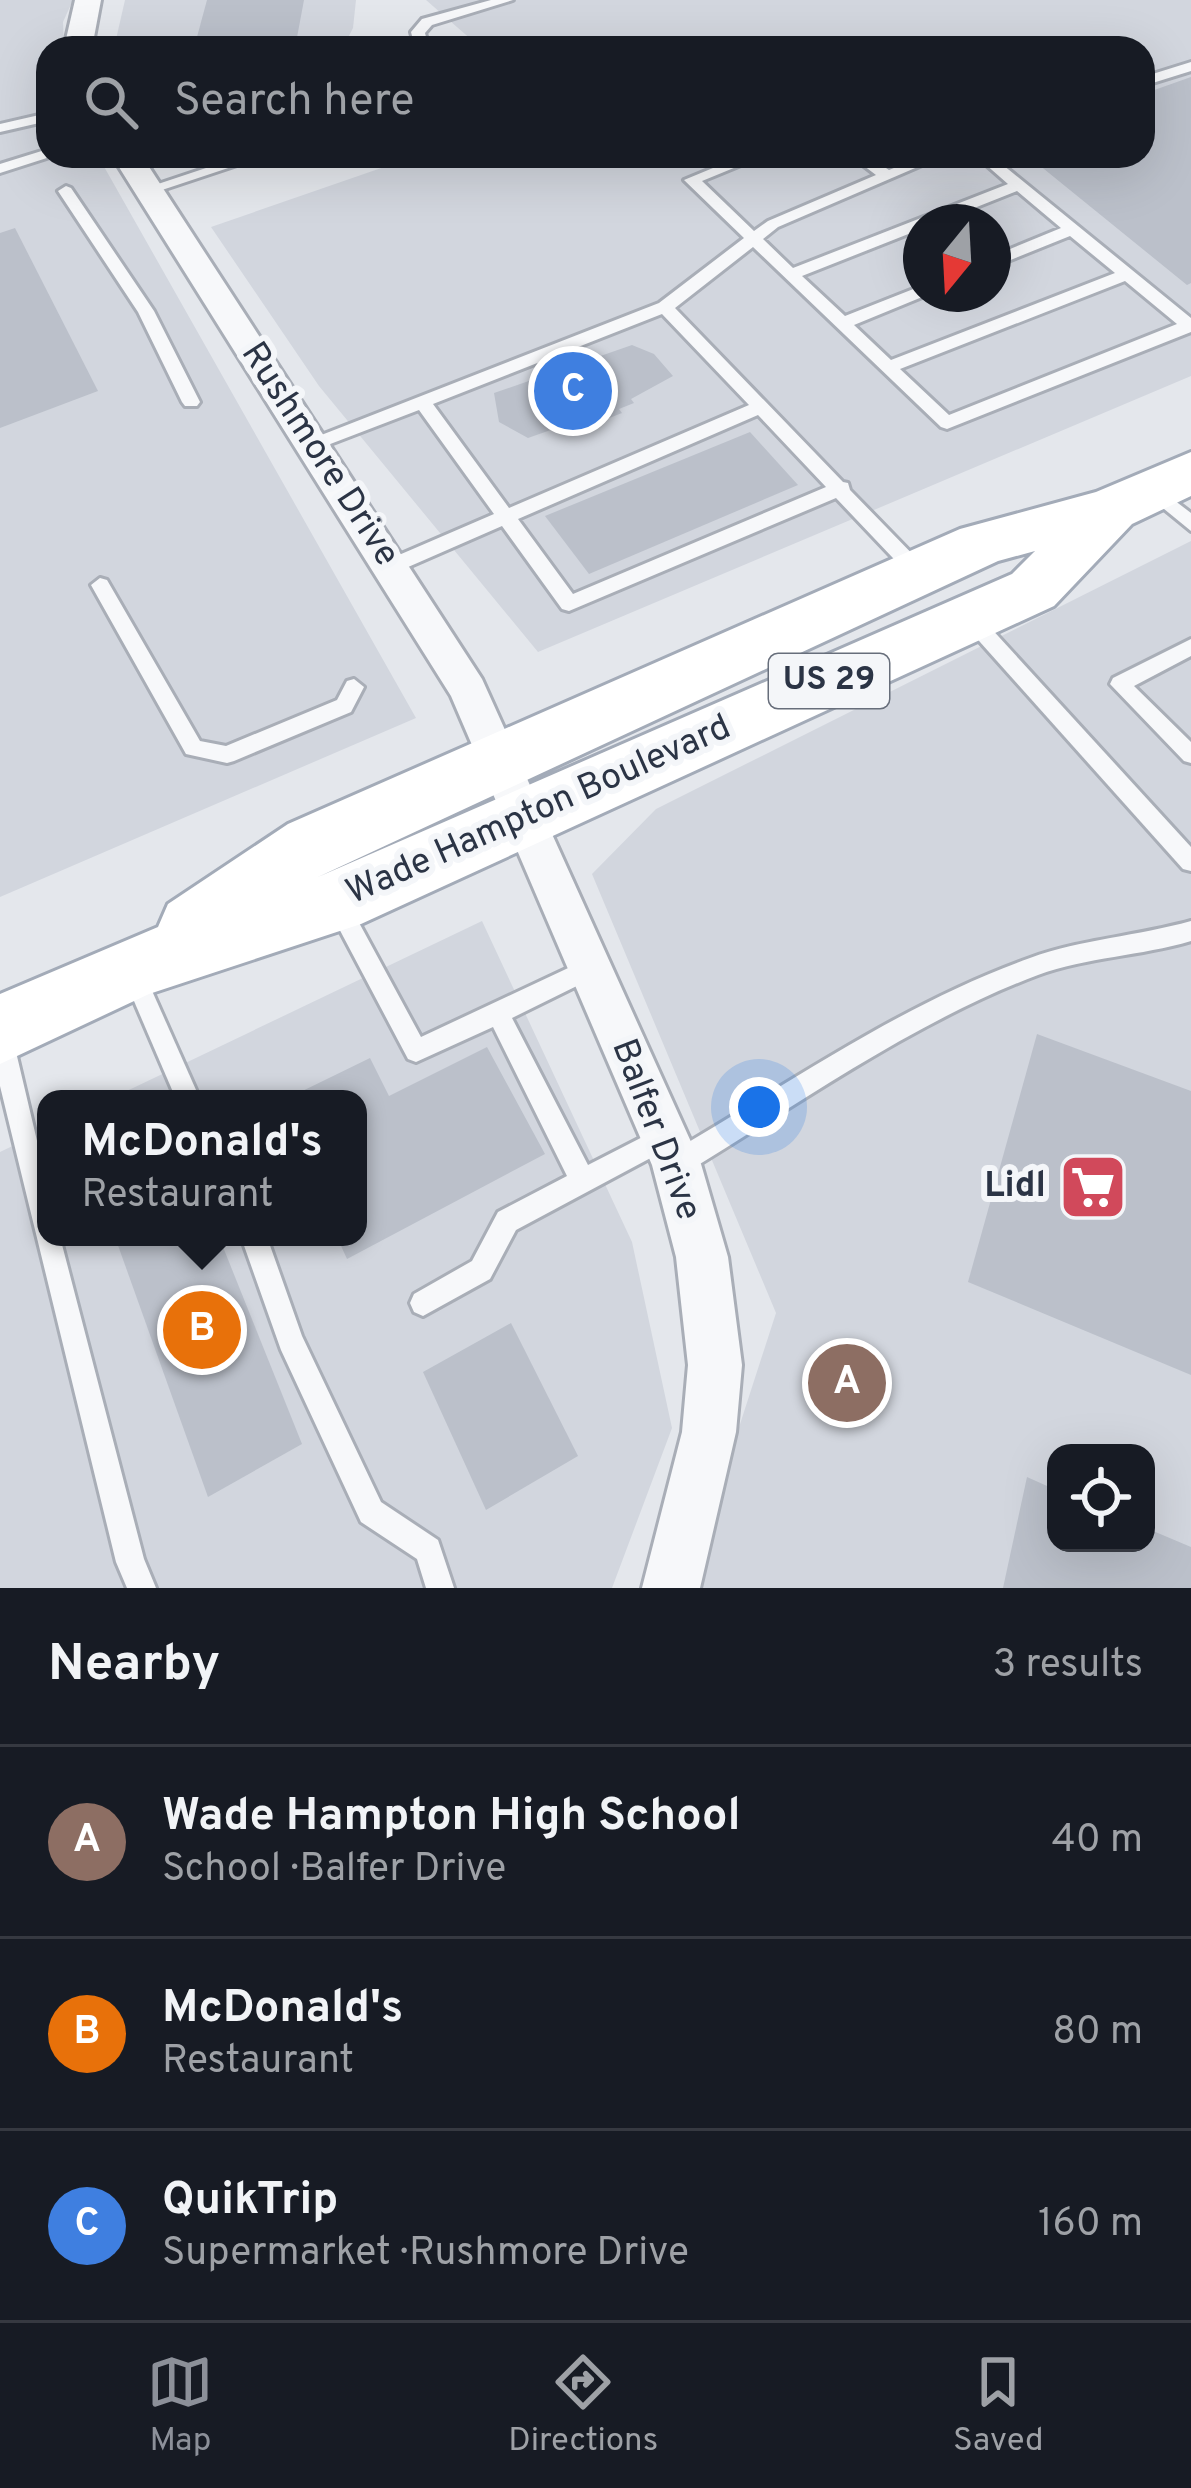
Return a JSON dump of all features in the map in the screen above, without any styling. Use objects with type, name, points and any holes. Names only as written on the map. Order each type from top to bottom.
[{"type":"main road","name":"Wade Hampton Boulevard","points":[[131,968],[336,902],[509,790],[918,572],[981,544],[1162,499]]},
{"type":"main road","name":"Wade Hampton Boulevard","points":[[0,1033],[131,968],[312,844],[509,790],[970,617],[1033,590],[1162,499]]},
{"type":"street","points":[[77,36],[88,0]]},
{"type":"street","name":"Rushmore Drive","points":[[134,168],[467,690],[509,790]]},
{"type":"street","name":"Balfer Drive","points":[[509,790],[670,1151],[703,1258],[715,1365],[709,1432],[671,1588]]},
{"type":"lane","points":[[419,36],[427,22],[506,0]]},
{"type":"lane","points":[[1155,78],[1191,66]]},
{"type":"lane","points":[[0,128],[36,120]]},
{"type":"lane","points":[[0,169],[36,157]]},
{"type":"lane","points":[[148,190],[219,168]]},
{"type":"lane","points":[[724,168],[692,180],[946,423],[1190,326],[998,168]]},
{"type":"lane","points":[[875,168],[887,176]]},
{"type":"lane","points":[[312,445],[665,307],[773,224],[907,168]]},
{"type":"lane","points":[[971,204],[1019,185]]},
{"type":"lane","points":[[66,191],[126,288],[146,311],[190,402]]},
{"type":"lane","points":[[1011,254],[1072,229]]},
{"type":"lane","points":[[792,274],[903,231]]},
{"type":"lane","points":[[888,367],[1127,274]]},
{"type":"lane","points":[[843,323],[903,298]]},
{"type":"lane","points":[[665,307],[918,572]]},
{"type":"lane","points":[[421,400],[569,604],[842,488]]},
{"type":"lane","points":[[392,566],[763,406]]},
{"type":"lane","points":[[100,585],[193,748],[227,755],[344,706],[354,687]]},
{"type":"lane","points":[[970,617],[1191,862]]},
{"type":"lane","points":[[1191,647],[1120,683],[1191,754]]},
{"type":"lane","points":[[336,902],[416,1051],[589,969]]},
{"type":"lane","points":[[423,1303],[481,1270],[507,1221],[584,1180],[670,1151],[1033,967],[1143,947],[1191,931]]},
{"type":"lane","points":[[131,968],[184,1090]]},
{"type":"lane","points":[[498,1013],[584,1180]]},
{"type":"lane","points":[[0,1033],[37,1191]]},
{"type":"lane","points":[[50,1246],[130,1562],[142,1588]]},
{"type":"lane","points":[[257,1246],[290,1341],[371,1512],[428,1550],[440,1588]]},
{"type":"shaded area","points":[[0,0],[73,0],[63,22],[64,36],[36,36],[36,168],[105,168],[416,718],[0,897]]},
{"type":"shaded area","points":[[125,0],[356,0],[349,36],[117,36]]},
{"type":"shaded area","points":[[426,0],[1191,0],[1191,376],[538,652],[319,386],[211,227],[381,168],[1155,168],[1155,36],[467,36]]},
{"type":"shaded area","points":[[1191,541],[1191,1588],[687,1588],[776,1313],[592,874],[656,809]]},
{"type":"shaded area","points":[[482,921],[632,1242],[672,1428],[612,1588],[0,1588],[0,1152],[37,1134],[37,1246],[367,1246],[367,1090],[129,1090]]},
{"type":"building","points":[[207,0],[304,0],[297,36],[197,36]]},
{"type":"building","points":[[1191,77],[1191,283],[1187,285],[1043,168],[1155,168],[1155,90]]},
{"type":"building","points":[[15,228],[98,391],[0,428],[0,233]]},
{"type":"building","points":[[632,345],[654,354],[673,376],[631,399],[634,403],[619,409],[622,413],[584,428],[562,426],[528,438],[499,422],[494,393]]},
{"type":"building","points":[[750,432],[798,485],[589,574],[545,516]]},
{"type":"building","name":"Lidl","points":[[1037,1034],[1191,1091],[1191,1375],[968,1282]]},
{"type":"building","points":[[487,1047],[545,1154],[347,1259],[341,1246],[367,1246],[367,1090],[304,1090],[370,1058],[389,1096]]},
{"type":"building","points":[[118,1246],[223,1246],[302,1444],[208,1497]]},
{"type":"building","points":[[511,1323],[578,1456],[486,1510],[423,1372]]},
{"type":"building","points":[[1027,1477],[1047,1486],[1047,1552],[1155,1552],[1155,1532],[1191,1547],[1191,1588],[1003,1588]]},
{"type":"place","name":"QuikTrip","points":[[573,391]]},
{"type":"place","name":"Lidl","points":[[1093,1187]]},
{"type":"place","name":"McDonald's","points":[[202,1330]]},
{"type":"place","name":"Wade Hampton High School","points":[[847,1383]]}]
